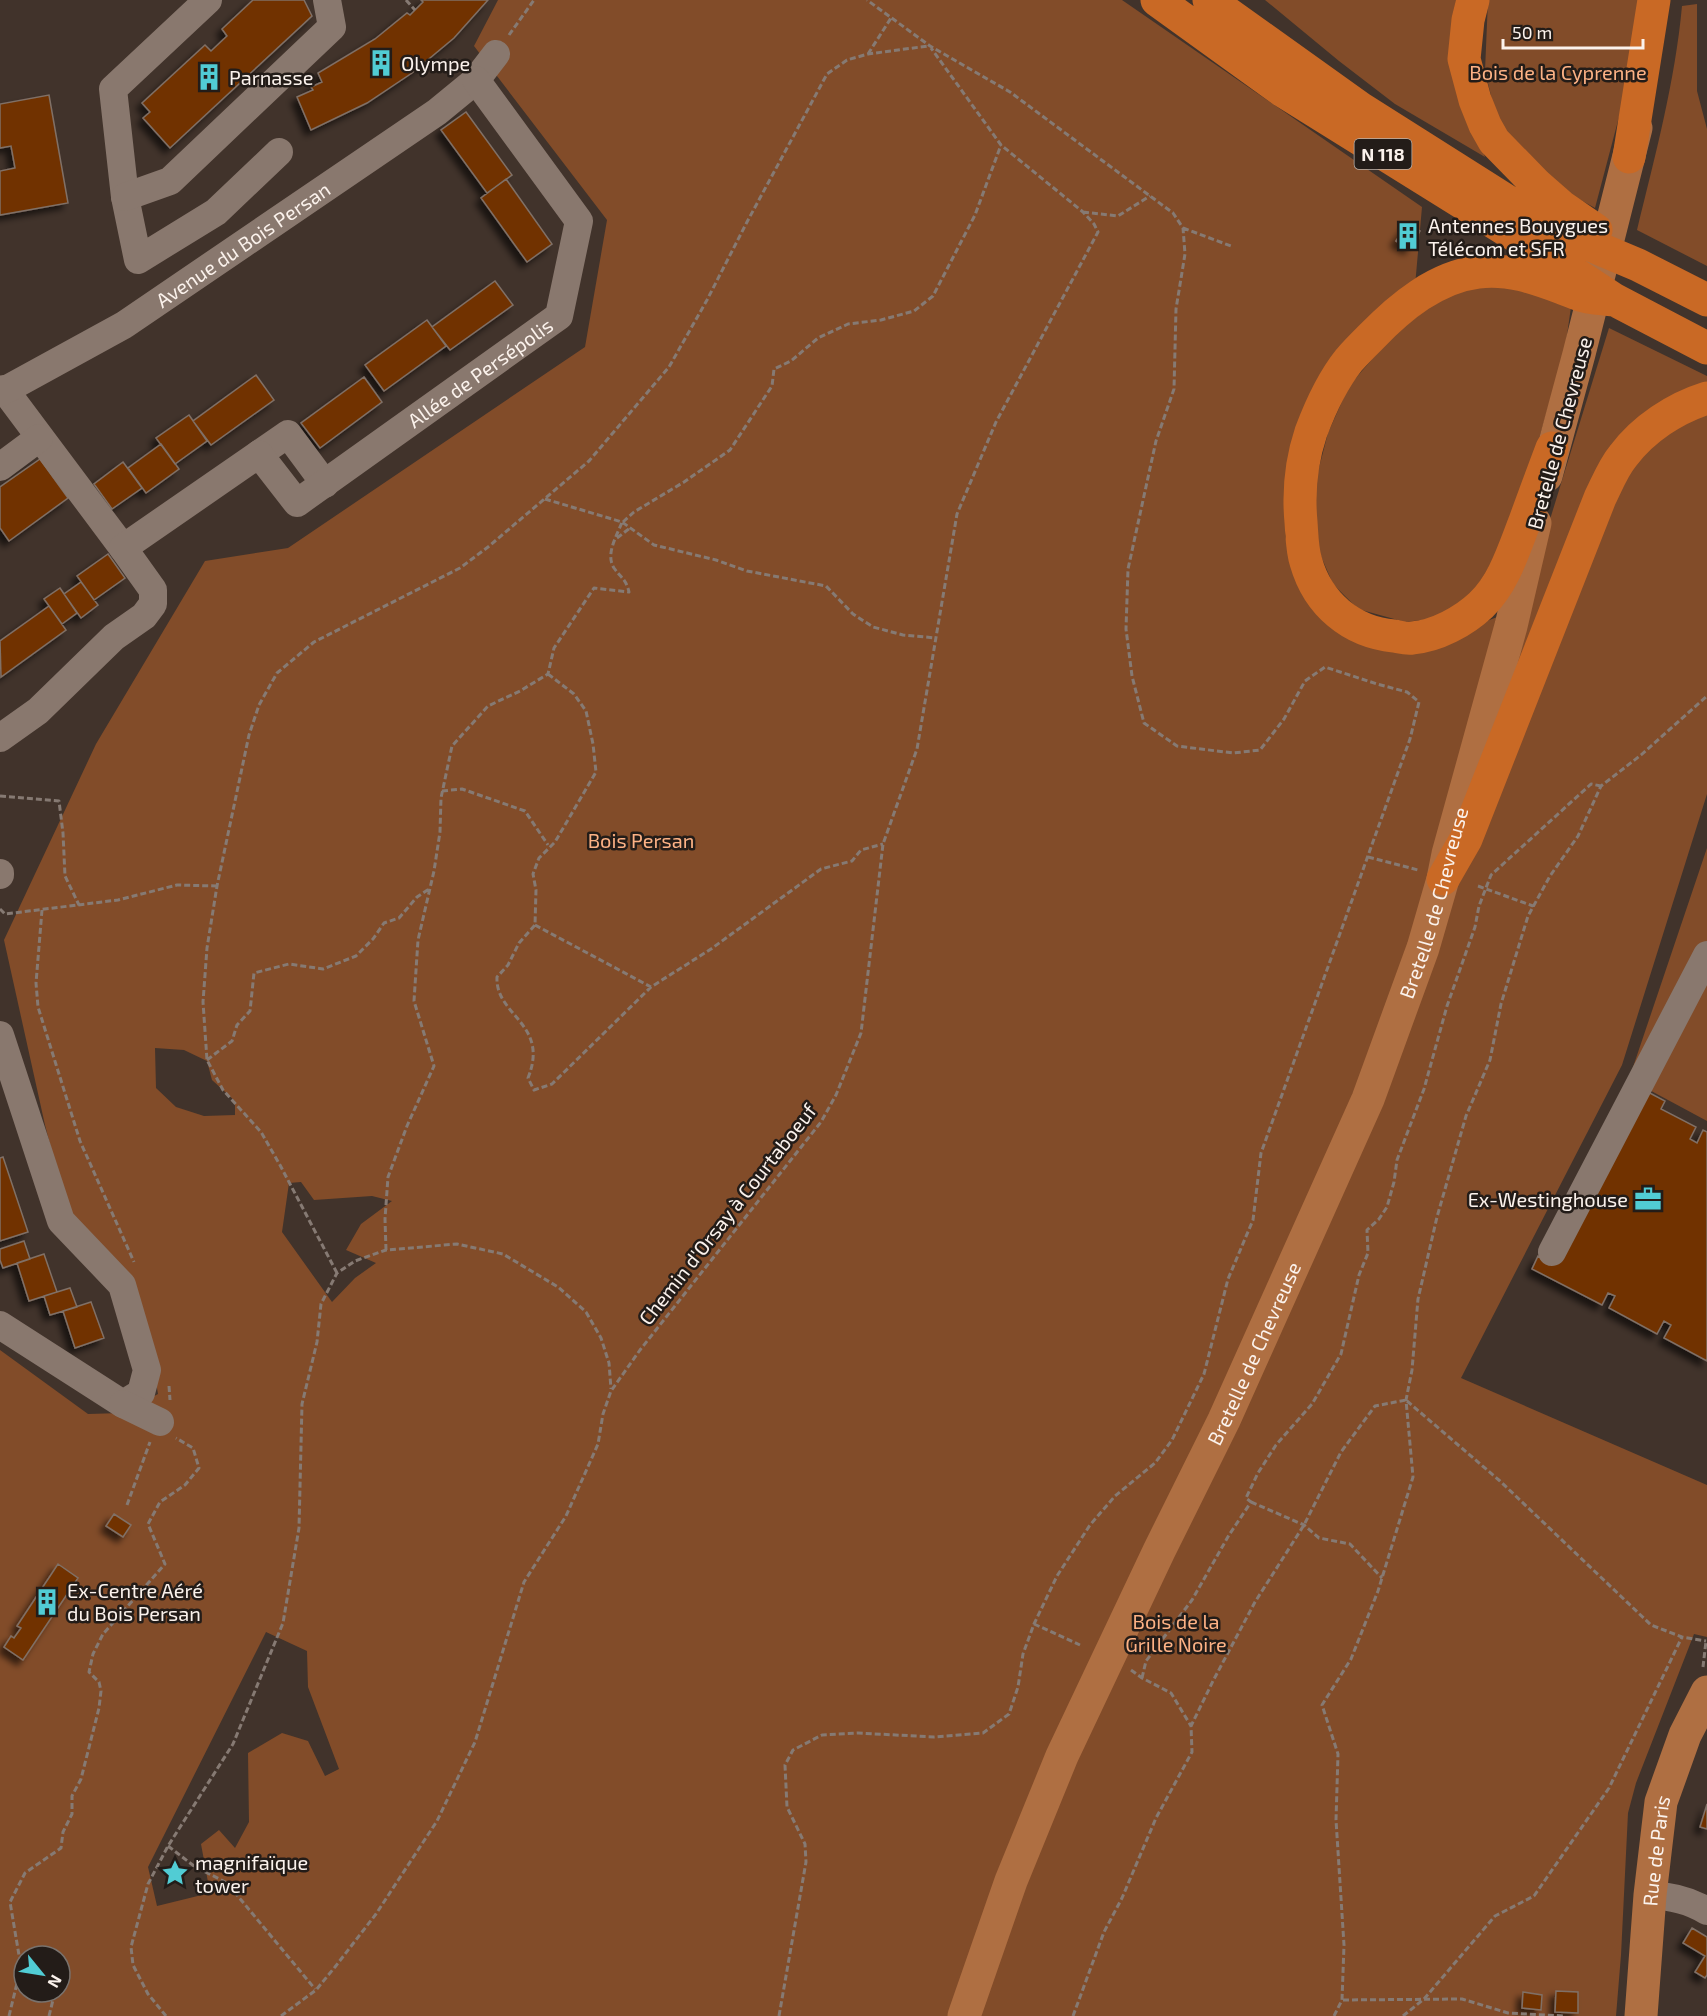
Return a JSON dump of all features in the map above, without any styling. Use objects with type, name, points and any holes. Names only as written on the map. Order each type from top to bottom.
[{"type":"highway","name":"N 118","points":[[1157,0],[1283,91],[1615,300],[1707,348]]},
{"type":"highway","name":"N 118","points":[[1209,0],[1360,108],[1529,215],[1569,236],[1638,265],[1707,300]]},
{"type":"highway","points":[[1473,0],[1468,20],[1464,59],[1475,100],[1494,141],[1561,206],[1589,224],[1638,265]]},
{"type":"highway","points":[[1629,157],[1654,0]]},
{"type":"highway","points":[[1552,448],[1512,556],[1499,582],[1482,604],[1456,623],[1434,633],[1412,638],[1387,636],[1346,620],[1328,605],[1316,587],[1305,562],[1299,497],[1301,465],[1311,431],[1326,397],[1348,361],[1388,320],[1436,284],[1479,272],[1508,272],[1536,278],[1587,297],[1615,300]]},
{"type":"highway","points":[[1431,874],[1466,839],[1600,498],[1622,456],[1652,427],[1690,403],[1707,398]]},
{"type":"main road","name":"Bretelle de Chevreuse","points":[[964,2016],[1011,1881],[1062,1756],[1224,1420],[1368,1099],[1423,948],[1431,874],[1451,844],[1511,626],[1552,448],[1579,354],[1667,0]]},
{"type":"main road","name":"Rue de Paris","points":[[1641,2016],[1650,1895],[1661,1802],[1704,1682]]},
{"type":"street","points":[[208,0],[113,88],[125,197],[138,260],[216,212],[279,153]]},
{"type":"street","points":[[125,197],[171,181],[332,27],[327,0]]},
{"type":"street","name":"Avenue du Bois Persan","points":[[2,391],[124,325],[437,112],[476,80],[496,54]]},
{"type":"street","name":"Allée de Persépolis","points":[[123,549],[259,454],[297,503],[559,316],[579,220],[476,80]]},
{"type":"street","points":[[0,738],[38,711],[114,637],[144,616],[153,604],[153,590],[2,391]]},
{"type":"street","points":[[0,467],[39,438]]},
{"type":"street","points":[[1552,1252],[1707,955]]},
{"type":"street","points":[[0,1035],[61,1221],[122,1285],[147,1370],[141,1393],[123,1404]]},
{"type":"street","points":[[0,1325],[123,1404],[163,1415]]},
{"type":"street","points":[[1650,1895],[1694,1903],[1707,1911]]},
{"type":"path","points":[[406,0],[416,10]]},
{"type":"path","points":[[496,54],[534,0]]},
{"type":"path","points":[[779,2016],[807,1862],[805,1844],[787,1807],[785,1765],[793,1750],[822,1735],[858,1733],[934,1737],[983,1733],[1009,1714],[1018,1687],[1023,1654],[1034,1624],[1058,1576],[1090,1525],[1115,1496],[1155,1463],[1172,1440],[1204,1374],[1228,1279],[1253,1220],[1261,1153],[1410,739],[1419,702],[1407,692],[1325,667],[1305,681],[1284,719],[1260,750],[1233,753],[1177,746],[1144,723],[1132,675],[1126,629],[1128,569],[1156,441],[1174,389],[1176,309],[1185,254],[1183,228],[1173,213],[1010,92],[930,46],[867,0]]},
{"type":"path","points":[[868,54],[891,18]]},
{"type":"path","points":[[337,1273],[261,1132],[223,1090],[207,1060],[203,1002],[207,948],[217,886],[249,735],[259,705],[277,673],[314,642],[460,568],[488,548],[589,461],[669,367],[827,74],[846,60],[868,54],[930,46]]},
{"type":"path","points":[[930,46],[1001,145],[1083,212],[1118,216],[1150,196]]},
{"type":"path","points":[[386,1250],[385,1219],[388,1177],[407,1126],[434,1066],[414,1001],[418,940],[440,832],[442,791],[452,746],[488,706],[520,691],[548,674],[554,648],[594,588],[629,592],[627,582],[612,566],[610,552],[622,522],[730,450],[772,386],[774,369],[791,361],[818,338],[848,324],[881,320],[914,311],[933,296],[975,215],[1001,145]]},
{"type":"path","name":"Chemin d'Orsay à Courtaboeuf","points":[[281,2016],[315,1990],[376,1914],[437,1821],[475,1742],[524,1582],[566,1516],[598,1444],[603,1414],[611,1391],[640,1350],[820,1122],[836,1095],[861,1033],[883,844],[917,749],[957,514],[996,423],[1098,232],[1083,212]]},
{"type":"path","points":[[1183,228],[1231,246]]},
{"type":"path","points":[[545,499],[622,522],[654,545],[716,560],[747,571],[826,586],[854,614],[873,627],[903,635],[936,638]]},
{"type":"path","points":[[622,522],[622,529]]},
{"type":"path","points":[[616,539],[630,528]]},
{"type":"path","points":[[548,674],[574,694],[586,711],[596,772],[555,842],[539,858],[533,873],[537,890],[535,925],[519,943],[508,965],[496,977],[496,988],[532,1039],[533,1066],[528,1078],[534,1090],[552,1084],[651,987],[711,949],[821,869],[852,861],[861,850],[883,844]]},
{"type":"path","points":[[1334,2016],[1342,2000],[1344,1945],[1336,1820],[1338,1754],[1322,1705],[1351,1659],[1382,1578],[1413,1477],[1406,1400],[1412,1371],[1418,1299],[1437,1217],[1466,1116],[1490,1060],[1501,1004],[1533,906],[1550,876],[1578,836],[1600,786],[1641,755],[1707,696]]},
{"type":"path","points":[[1382,1578],[1350,1544],[1319,1538],[1304,1526],[1246,1498],[1258,1473],[1276,1445],[1312,1404],[1341,1354],[1359,1275],[1368,1253],[1367,1230],[1379,1219],[1387,1207],[1397,1160],[1424,1089],[1447,1006],[1491,875],[1591,784],[1600,786]]},
{"type":"path","points":[[442,791],[462,789],[525,811],[548,845]]},
{"type":"path","points":[[0,796],[59,801],[65,876],[79,904]]},
{"type":"path","points":[[1368,857],[1431,874]]},
{"type":"path","points":[[0,909],[5,914],[118,900],[177,885],[217,886]]},
{"type":"path","points":[[1478,886],[1533,906]]},
{"type":"path","points":[[207,1060],[232,1041],[237,1025],[250,1011],[254,973],[289,964],[323,969],[356,956],[373,939],[384,923],[399,918],[417,897],[429,890]]},
{"type":"path","points":[[42,910],[36,983],[38,1007],[80,1141],[136,1266]]},
{"type":"path","points":[[535,925],[651,987]]},
{"type":"path","points":[[166,2016],[148,1994],[138,1975],[133,1965],[131,1947],[148,1884],[168,1846],[233,1744],[283,1623],[299,1528],[302,1404],[317,1342],[321,1304],[337,1273],[355,1261],[386,1250],[457,1244],[503,1254],[558,1287],[586,1312],[601,1338],[609,1363],[611,1391]]},
{"type":"path","points":[[127,1505],[163,1415],[168,1380]]},
{"type":"path","points":[[1073,2016],[1104,1932],[1122,1898],[1156,1818],[1192,1752],[1191,1726],[1255,1602],[1304,1526],[1341,1452],[1375,1406],[1406,1400]]},
{"type":"path","points":[[1406,1400],[1500,1480],[1651,1625],[1682,1637],[1707,1640],[1704,1682]]},
{"type":"path","points":[[18,1944],[10,1902],[25,1873],[60,1848],[63,1832],[72,1814],[72,1796],[81,1779],[99,1708],[101,1691],[99,1682],[89,1672],[93,1654],[103,1634],[165,1564],[148,1524],[160,1503],[185,1485],[199,1468],[193,1448],[174,1437],[163,1415]]},
{"type":"path","points":[[1142,1678],[1146,1661],[1192,1600],[1229,1535],[1251,1502]]},
{"type":"path","points":[[1034,1624],[1080,1645]]},
{"type":"path","points":[[1403,2016],[1424,1999],[1495,1916],[1534,1896],[1610,1788],[1682,1637]]},
{"type":"path","points":[[1131,1670],[1171,1693],[1191,1726]]},
{"type":"path","points":[[168,1846],[194,1866],[227,1883],[315,1990]]},
{"type":"path","points":[[1342,2000],[1462,1999],[1508,2013],[1564,2016]]},
{"type":"green space","points":[[498,0],[1122,0],[1422,207],[1415,286],[1288,476],[1285,536],[1301,584],[1417,648],[1523,607],[1609,328],[1707,376],[1707,794],[1622,1065],[1461,1378],[1707,1485],[1707,1637],[1694,1634],[1636,1783],[1628,1813],[1616,2016],[0,2016],[0,1350],[88,1414],[122,1413],[158,1394],[145,1316],[74,1236],[45,1125],[4,940],[96,744],[205,561],[288,548],[585,347],[607,220],[474,46]],"holes":[[[155,1048],[184,1050],[207,1061],[212,1080],[235,1101],[235,1115],[204,1116],[176,1107],[156,1088]],[[301,1182],[314,1200],[372,1196],[392,1201],[361,1224],[346,1250],[376,1263],[355,1278],[332,1302],[282,1232],[289,1183]],[[266,1632],[307,1651],[308,1687],[339,1769],[325,1776],[308,1741],[282,1733],[248,1753],[249,1822],[235,1848],[219,1830],[201,1844],[210,1893],[157,1906],[148,1867]]]},
{"type":"green space","name":"Bois de la Cyprenne","points":[[1265,0],[1460,0],[1473,122],[1485,157],[1395,104]]},
{"type":"green space","name":"Bois de la Cyprenne","points":[[1488,0],[1644,0],[1639,41],[1595,208],[1559,188],[1518,149],[1496,116],[1485,71]]},
{"type":"green space","name":"Bois de la Cyprenne","points":[[1697,4],[1697,91],[1707,129],[1707,266],[1637,230],[1669,91],[1682,6]]},
{"type":"green space","points":[[1488,285],[1529,290],[1571,307],[1565,349],[1523,494],[1498,551],[1472,595],[1438,618],[1405,622],[1358,609],[1333,584],[1317,547],[1314,487],[1328,433],[1349,386],[1393,335],[1436,302],[1461,288]]},
{"type":"green space","points":[[1707,848],[1707,1121],[1629,1079]]},
{"type":"building","name":"Parnasse","points":[[253,0],[304,0],[312,16],[170,148],[143,118],[150,112],[142,103],[205,45],[211,51],[227,36],[222,29]]},
{"type":"building","name":"Olympe","points":[[421,0],[488,0],[454,38],[412,73],[367,103],[311,130],[297,97],[313,90],[311,87],[322,82],[318,73],[375,39],[407,13],[410,15],[423,2]]},
{"type":"building","points":[[49,95],[68,203],[0,215],[0,171],[15,168],[11,146],[0,148],[0,104]]},
{"type":"building","points":[[466,112],[512,175],[487,193],[441,130]]},
{"type":"building","points":[[506,179],[552,244],[527,262],[481,198]]},
{"type":"building","name":"Antennes Bouygues Télécom et SFR","points":[[1408,223],[1420,231],[1409,249],[1396,241]]},
{"type":"building","points":[[495,281],[513,305],[450,350],[432,327]]},
{"type":"building","points":[[427,320],[446,346],[384,391],[365,365]]},
{"type":"building","points":[[256,375],[274,400],[211,445],[193,421]]},
{"type":"building","points":[[364,377],[382,402],[320,448],[301,423]]},
{"type":"building","points":[[189,415],[207,441],[175,464],[156,438]]},
{"type":"building","points":[[161,444],[179,469],[146,493],[128,468]]},
{"type":"building","points":[[40,459],[68,498],[9,541],[0,528],[0,487]]},
{"type":"building","points":[[123,462],[142,488],[112,509],[94,484]]},
{"type":"building","points":[[108,554],[125,578],[94,600],[77,576]]},
{"type":"building","points":[[81,582],[98,605],[81,618],[64,594]]},
{"type":"building","points":[[60,588],[77,613],[62,624],[44,599]]},
{"type":"building","points":[[49,606],[66,630],[1,677],[0,641]]},
{"type":"building","name":"Ex-Westinghouse","points":[[1646,1091],[1665,1101],[1661,1109],[1696,1127],[1690,1139],[1697,1143],[1703,1130],[1707,1132],[1707,1361],[1664,1338],[1671,1325],[1664,1321],[1657,1334],[1609,1308],[1615,1296],[1608,1293],[1602,1305],[1532,1269],[1538,1256],[1554,1264]]},
{"type":"building","points":[[3,1157],[28,1232],[0,1241],[0,1158]]},
{"type":"building","points":[[24,1241],[30,1259],[3,1268],[0,1249]]},
{"type":"building","points":[[44,1254],[57,1292],[29,1301],[17,1263]]},
{"type":"building","points":[[70,1288],[77,1307],[50,1315],[44,1296]]},
{"type":"building","points":[[91,1302],[104,1338],[75,1348],[63,1311]]},
{"type":"building","points":[[114,1514],[131,1525],[123,1537],[106,1526]]},
{"type":"building","name":"Ex-Centre Aéré du Bois Persan","points":[[58,1564],[78,1578],[23,1660],[4,1647],[11,1636],[14,1638],[21,1628],[17,1626]]},
{"type":"building","points":[[1707,1804],[1707,1829],[1700,1827]]},
{"type":"building","points":[[1692,1928],[1707,1937],[1707,1975],[1705,1978],[1695,1972],[1705,1956],[1683,1943]]},
{"type":"building","points":[[1556,1991],[1578,1992],[1578,2013],[1555,2012]]},
{"type":"building","points":[[1523,1992],[1542,1995],[1541,2010],[1522,2008]]},
{"type":"place","name":"Olympe","points":[[381,63]]},
{"type":"place","name":"Parnasse","points":[[209,77]]},
{"type":"place","name":"Antennes Bouygues Télécom et SFR","points":[[1408,236]]},
{"type":"place","name":"Ex-Westinghouse","points":[[1648,1199]]},
{"type":"place","name":"Ex-Centre Aéré du Bois Persan","points":[[47,1602]]},
{"type":"place","name":"magnifaïque tower","points":[[175,1873]]},
{"type":"park label","name":"Bois Persan","points":[[641,840]]},
{"type":"park label","name":"Bois de la Grille Noire","points":[[1176,1632]]}]
